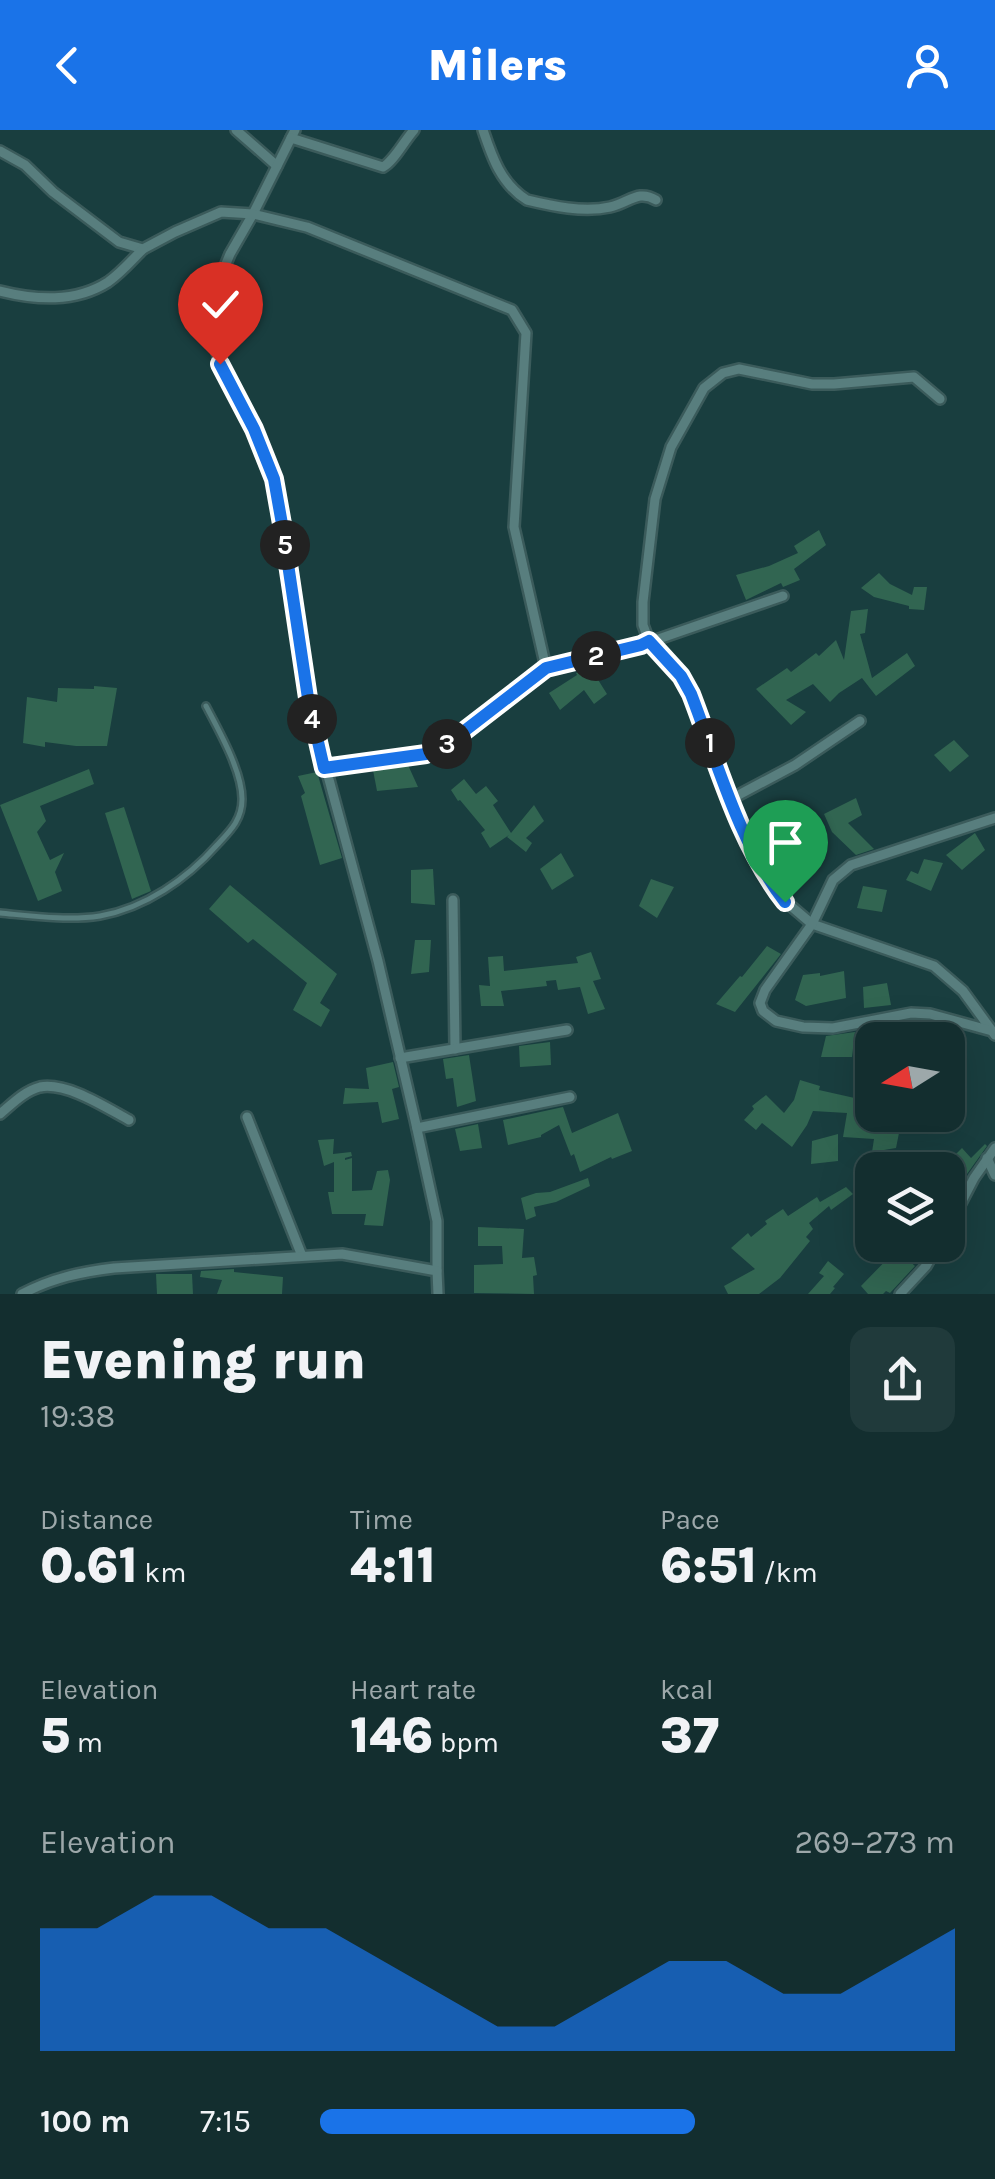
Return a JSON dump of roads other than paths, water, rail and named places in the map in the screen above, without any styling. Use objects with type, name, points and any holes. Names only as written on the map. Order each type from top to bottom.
[{"type":"street","points":[[236,130],[278,166]]},
{"type":"street","points":[[414,130],[390,163],[382,167],[293,134],[230,254],[213,295],[209,321],[220,364],[254,429],[274,479],[308,698],[378,960],[436,1221],[438,1294]]},
{"type":"street","points":[[483,130],[499,172],[527,200],[593,209],[627,202],[640,194],[656,200]]},
{"type":"street","points":[[0,151],[26,165],[53,192],[119,242],[143,249]]},
{"type":"street","points":[[0,290],[33,298],[81,294],[108,282],[143,249],[221,212],[253,214],[307,227],[512,310],[526,333],[514,527],[546,668]]},
{"type":"street","points":[[940,399],[909,376],[823,384],[739,369],[723,373],[704,388],[671,447],[655,500],[643,602],[644,625],[649,641],[681,676],[691,694],[766,878],[785,902],[812,924],[934,966],[963,991],[994,1033]]},
{"type":"street","points":[[324,768],[426,754],[442,747],[546,668],[641,645],[783,596]]},
{"type":"street","points":[[731,799],[795,766],[860,721]]},
{"type":"street","points":[[994,1033],[930,1014],[911,1013],[833,1028],[804,1027],[776,1021],[760,1003],[812,924],[834,880],[852,865],[995,818]]},
{"type":"street","points":[[454,900],[456,1049]]},
{"type":"street","points":[[400,1058],[568,1030]]},
{"type":"street","points":[[0,1114],[40,1087],[88,1098],[128,1120]]},
{"type":"street","points":[[417,1128],[570,1097]]},
{"type":"street","points":[[247,1116],[302,1256]]},
{"type":"street","points":[[965,1197],[995,1148]]},
{"type":"street","points":[[986,1158],[995,1175]]},
{"type":"street","points":[[22,1294],[80,1272],[302,1256],[342,1254],[438,1271]]},
{"type":"street","points":[[900,1294],[928,1262]]},
{"type":"street","points":[[910,1286],[921,1294]]},
{"type":"lane","points":[[0,913],[77,918],[120,912],[147,900],[204,860],[239,821],[242,798],[236,770],[206,706]]}]
